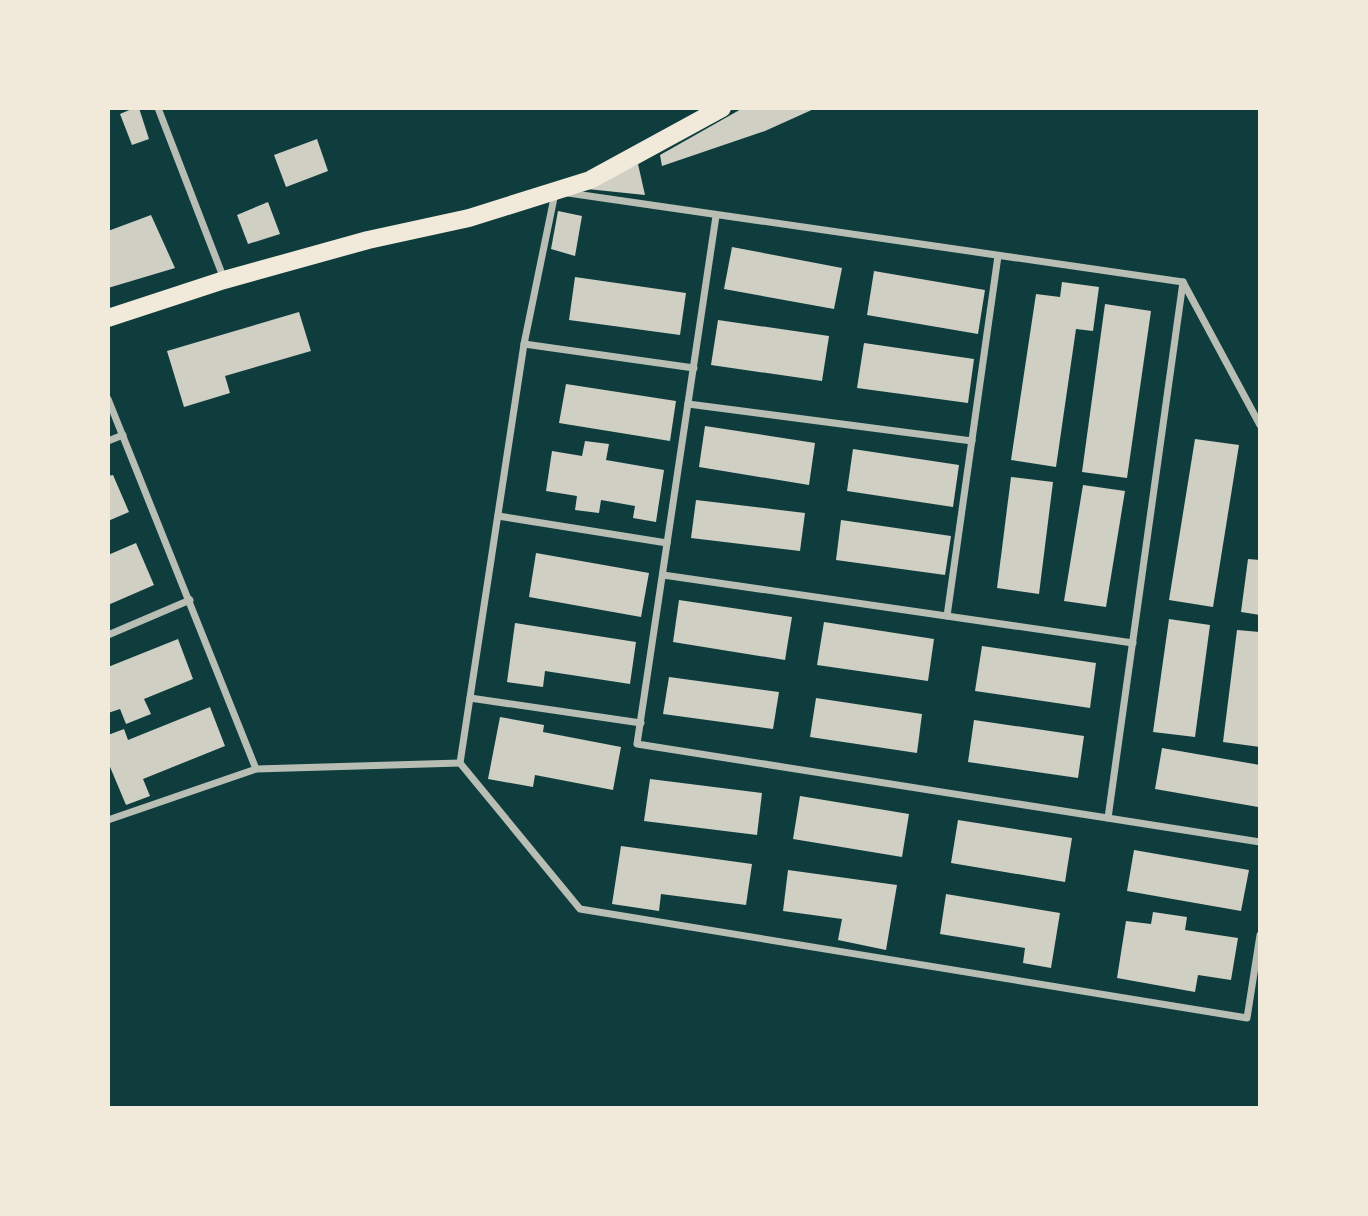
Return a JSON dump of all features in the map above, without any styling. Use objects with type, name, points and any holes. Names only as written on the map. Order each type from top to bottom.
[{"type":"main road","points":[[108,318],[224,280],[368,240],[469,218],[590,180],[722,108]]},
{"type":"street","points":[[158,108],[224,280]]},
{"type":"street","points":[[1183,282],[556,191],[524,344],[460,763],[580,909],[1247,1018],[1259,934]]},
{"type":"street","points":[[716,216],[638,744],[1259,842]]},
{"type":"street","points":[[947,617],[998,256]]},
{"type":"street","points":[[1183,282],[1259,425]]},
{"type":"street","points":[[1108,818],[1183,282]]},
{"type":"street","points":[[524,344],[694,368]]},
{"type":"street","points":[[108,399],[256,769]]},
{"type":"street","points":[[688,404],[972,441]]},
{"type":"street","points":[[108,441],[123,435]]},
{"type":"street","points":[[498,516],[667,543]]},
{"type":"street","points":[[663,575],[1133,643]]},
{"type":"street","points":[[108,635],[190,600]]},
{"type":"street","points":[[470,698],[640,723]]},
{"type":"street","points":[[108,820],[256,769],[460,763]]},
{"type":"building","points":[[139,108],[149,139],[132,145],[120,114]]},
{"type":"building","points":[[743,108],[816,108],[765,131],[662,166],[660,155]]},
{"type":"building","points":[[317,139],[328,171],[286,187],[274,155]]},
{"type":"building","points":[[638,164],[645,195],[587,189]]},
{"type":"building","points":[[268,202],[280,234],[248,244],[237,215]]},
{"type":"building","points":[[558,211],[582,216],[575,256],[551,249]]},
{"type":"building","points":[[151,215],[175,268],[108,288],[108,231]]},
{"type":"building","points":[[732,247],[842,268],[834,309],[724,289]]},
{"type":"building","points":[[874,271],[985,290],[978,334],[867,315]]},
{"type":"building","points":[[575,277],[686,293],[680,335],[569,320]]},
{"type":"building","points":[[1062,282],[1099,287],[1093,331],[1076,329],[1056,467],[1011,460],[1036,294],[1060,297]]},
{"type":"building","points":[[1105,304],[1151,311],[1127,478],[1082,472]]},
{"type":"building","points":[[299,312],[311,351],[225,376],[230,393],[184,407],[167,351]]},
{"type":"building","points":[[718,320],[829,336],[822,381],[711,365]]},
{"type":"building","points":[[864,343],[974,359],[968,403],[857,388]]},
{"type":"building","points":[[566,384],[676,401],[670,441],[559,423]]},
{"type":"building","points":[[705,426],[815,443],[809,485],[699,467]]},
{"type":"building","points":[[1195,439],[1239,445],[1213,607],[1169,600]]},
{"type":"building","points":[[585,441],[609,444],[606,460],[664,470],[656,522],[633,518],[635,506],[601,500],[599,513],[575,510],[577,496],[546,491],[552,451],[582,456]]},
{"type":"building","points":[[853,449],[959,465],[953,507],[847,491]]},
{"type":"building","points":[[113,475],[129,512],[108,521],[108,476]]},
{"type":"building","points":[[1011,477],[1053,482],[1039,594],[997,588]]},
{"type":"building","points":[[1083,485],[1125,491],[1106,607],[1064,601]]},
{"type":"building","points":[[696,500],[805,513],[800,551],[691,538]]},
{"type":"building","points":[[841,520],[951,536],[945,575],[836,560]]},
{"type":"building","points":[[136,543],[154,585],[108,605],[108,555]]},
{"type":"building","points":[[536,553],[649,573],[641,617],[529,597]]},
{"type":"building","points":[[1248,559],[1260,560],[1260,615],[1241,612]]},
{"type":"building","points":[[679,600],[792,617],[785,660],[673,642]]},
{"type":"building","points":[[1169,619],[1210,625],[1195,737],[1153,732]]},
{"type":"building","points":[[824,622],[934,639],[928,681],[817,665]]},
{"type":"building","points":[[515,623],[636,642],[630,684],[545,671],[543,687],[507,682]]},
{"type":"building","points":[[1237,630],[1260,632],[1260,747],[1223,742]]},
{"type":"building","points":[[178,639],[193,679],[144,699],[151,714],[126,724],[120,709],[108,713],[108,667]]},
{"type":"building","points":[[982,646],[1096,663],[1090,708],[975,691]]},
{"type":"building","points":[[669,677],[779,692],[773,729],[663,714]]},
{"type":"building","points":[[816,698],[922,714],[917,753],[810,737]]},
{"type":"building","points":[[210,707],[225,746],[143,779],[150,796],[126,805],[108,762],[108,735],[124,729],[128,740]]},
{"type":"building","points":[[500,717],[544,725],[543,732],[621,747],[613,790],[535,775],[533,787],[488,779]]},
{"type":"building","points":[[974,720],[1084,736],[1078,778],[968,762]]},
{"type":"building","points":[[1162,748],[1260,765],[1258,807],[1155,789]]},
{"type":"building","points":[[650,779],[762,793],[757,835],[644,821]]},
{"type":"building","points":[[800,796],[909,814],[902,857],[793,839]]},
{"type":"building","points":[[958,820],[1072,838],[1065,882],[951,863]]},
{"type":"building","points":[[621,846],[752,864],[746,905],[661,894],[659,911],[612,904]]},
{"type":"building","points":[[1134,850],[1249,870],[1241,911],[1127,891]]},
{"type":"building","points":[[788,870],[897,885],[886,950],[838,940],[842,919],[783,911]]},
{"type":"building","points":[[946,894],[1060,913],[1051,968],[1023,963],[1025,948],[940,934]]},
{"type":"building","points":[[1153,912],[1187,917],[1185,930],[1238,938],[1231,980],[1198,975],[1195,992],[1117,978],[1126,921],[1151,924]]}]
